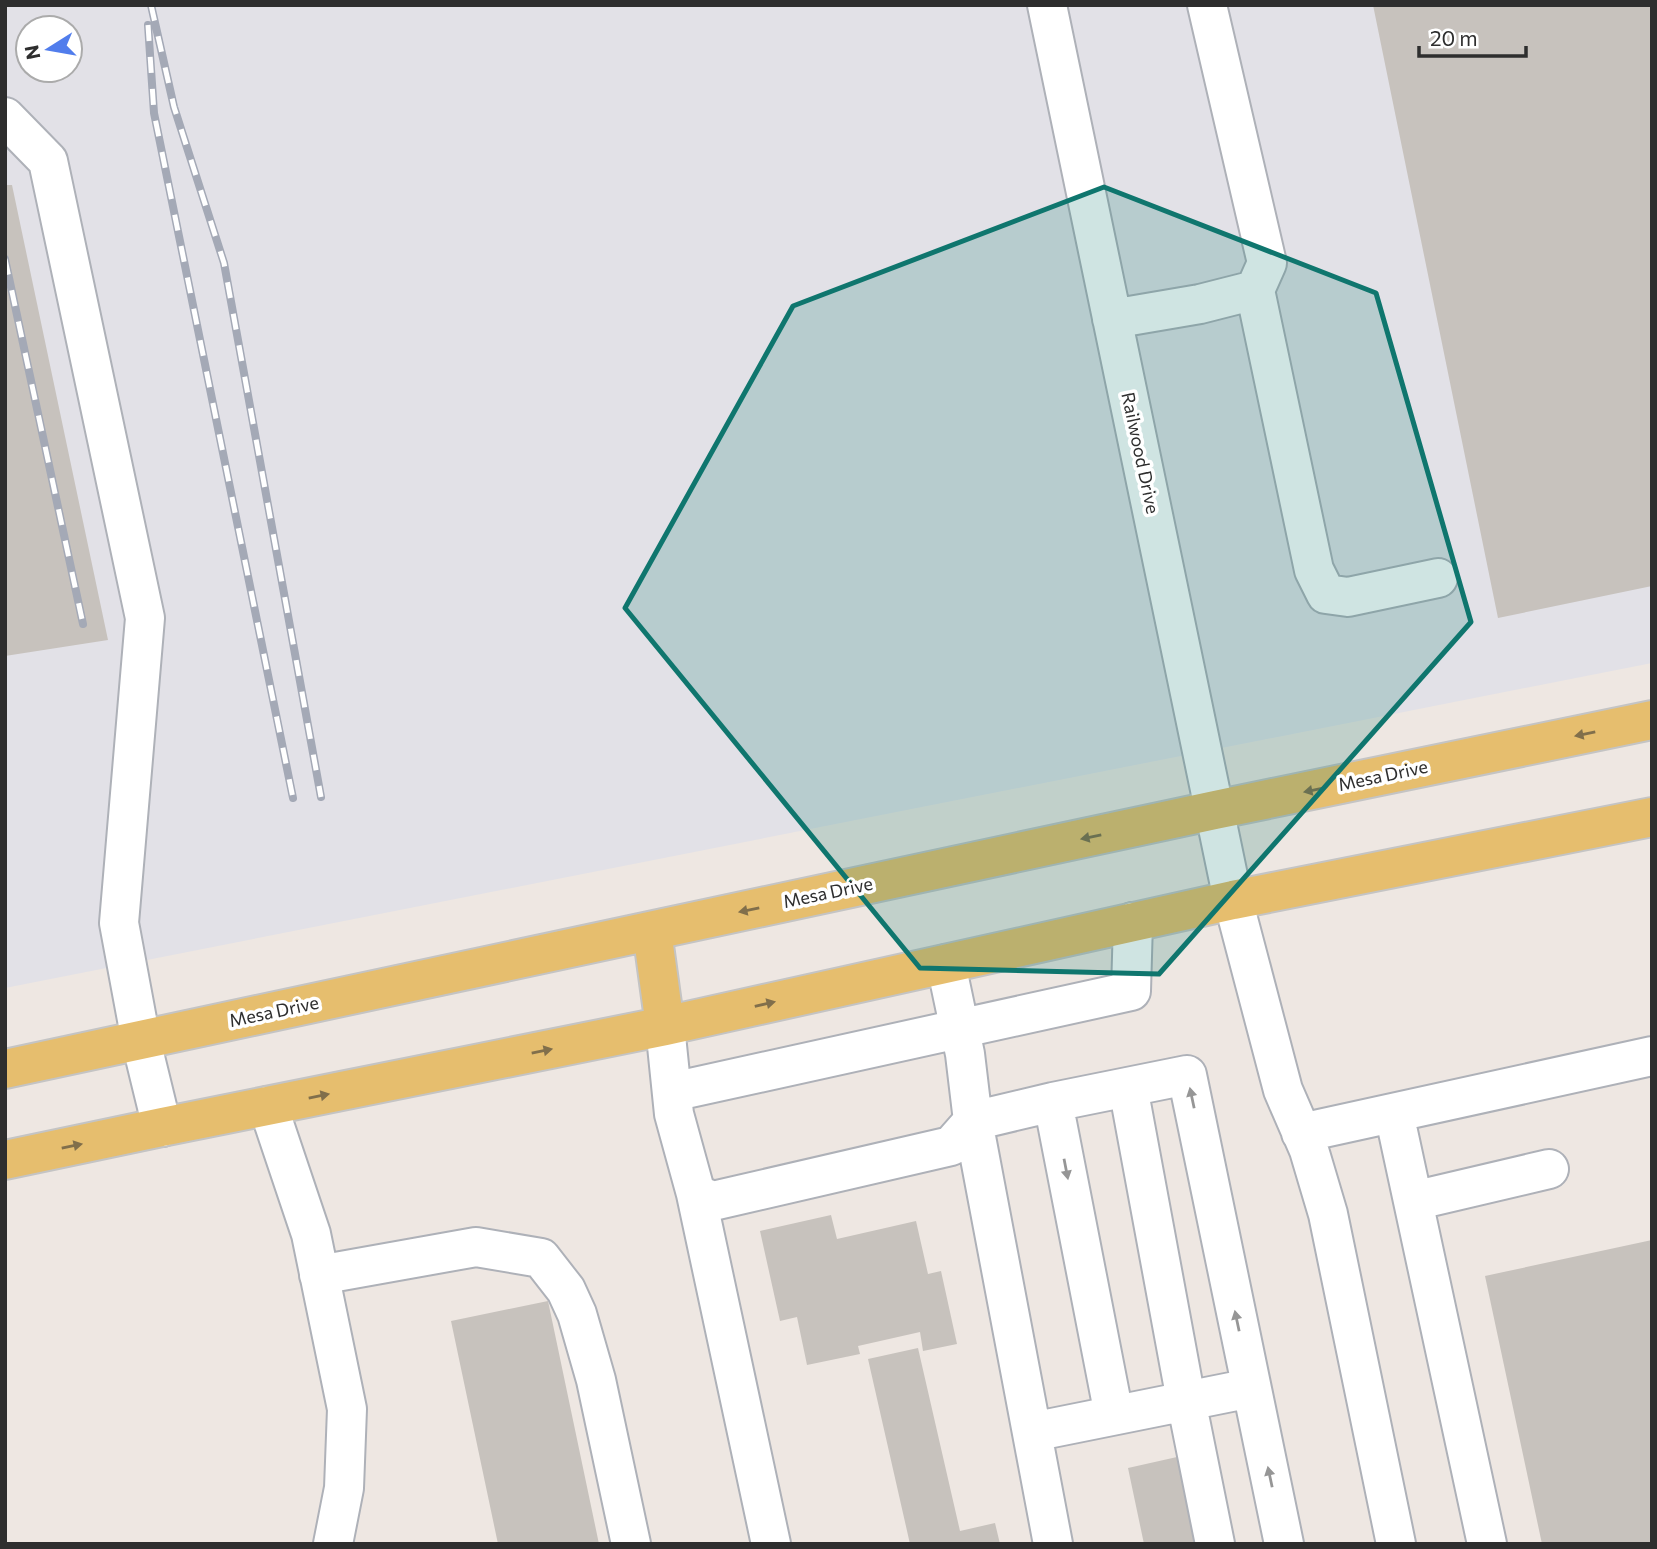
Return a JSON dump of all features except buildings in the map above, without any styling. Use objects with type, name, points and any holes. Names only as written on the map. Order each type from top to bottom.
[{"type":"main road","name":"Mesa Drive","points":[[5,1069],[1215,810],[1652,720]]},
{"type":"main road","points":[[5,1160],[665,1027],[1233,900],[1652,817]]},
{"type":"main road","points":[[652,931],[665,1027]]},
{"type":"street","name":"Railwood Drive","points":[[1047,5],[1233,900],[1283,1090],[1309,1150],[1328,1214],[1395,1544]]},
{"type":"street","points":[[1208,5],[1267,263],[1255,290],[1314,570],[1326,594],[1348,597],[1438,578]]},
{"type":"street","points":[[5,117],[48,161],[145,618],[119,923],[141,1041],[162,1127]]},
{"type":"street","points":[[1112,319],[1200,304],[1255,290]]},
{"type":"street","points":[[672,1092],[1131,991],[1133,922]]},
{"type":"street","points":[[946,964],[965,1054],[973,1121],[1053,1544]]},
{"type":"street","points":[[665,1027],[674,1114],[696,1194],[771,1544]]},
{"type":"street","points":[[1301,1133],[1652,1056]]},
{"type":"street","points":[[696,1194],[713,1201],[951,1146],[973,1121],[1187,1075],[1284,1544]]},
{"type":"street","points":[[1128,1087],[1185,1400],[1215,1544]]},
{"type":"street","points":[[1053,1102],[1114,1415]]},
{"type":"street","points":[[268,1106],[311,1234],[347,1409],[344,1488],[333,1544]]},
{"type":"street","points":[[1394,1113],[1487,1544]]},
{"type":"street","points":[[1413,1201],[1549,1169]]},
{"type":"street","points":[[319,1275],[476,1247],[541,1258],[566,1290],[578,1314],[596,1380],[631,1544]]},
{"type":"street","points":[[1032,1432],[1251,1388]]},
{"type":"highlighted area","points":[[1104,187],[1376,293],[1471,622],[1159,974],[920,968],[625,608],[793,306]]},
{"type":"shaded area","points":[[5,5],[1652,5],[1652,663],[5,988]]},
{"type":"railway","points":[[151,5],[174,107],[224,263],[321,797]]},
{"type":"railway","points":[[148,25],[154,113],[293,798]]},
{"type":"railway","points":[[5,259],[83,624]]}]
